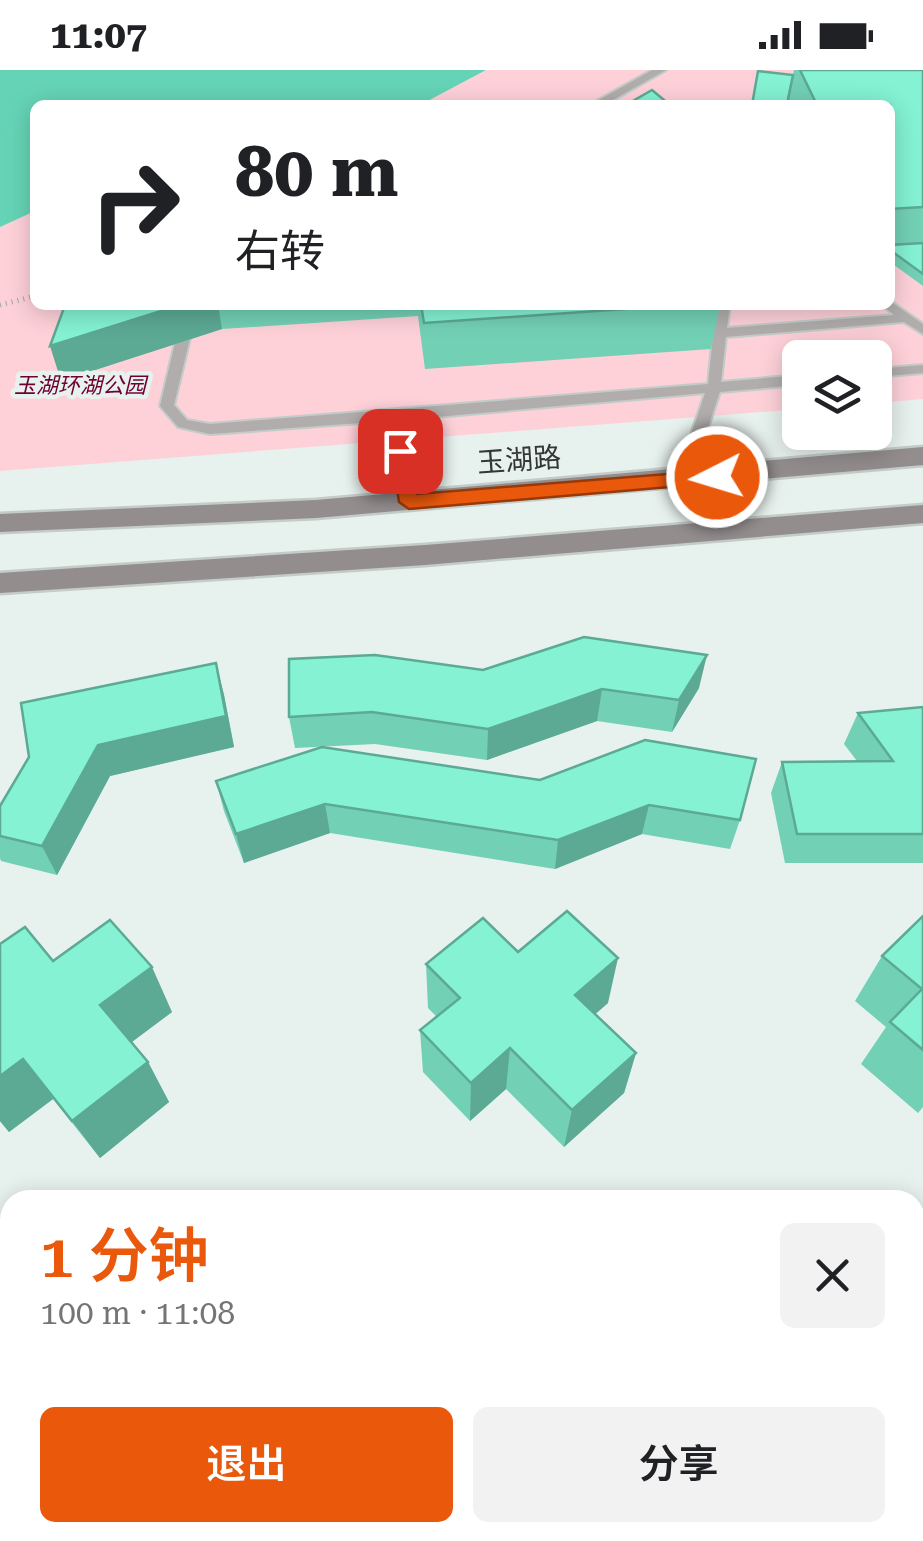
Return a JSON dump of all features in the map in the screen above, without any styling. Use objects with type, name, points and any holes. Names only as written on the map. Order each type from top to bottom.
[{"type":"main road","name":"玉湖路","points":[[0,523],[409,502],[923,456]]},
{"type":"main road","points":[[0,583],[425,555],[923,514]]},
{"type":"lane","points":[[605,100],[660,70]]},
{"type":"lane","points":[[190,310],[167,406],[182,424],[210,429],[782,382]]},
{"type":"lane","points":[[683,480],[714,388],[716,333],[722,310]]},
{"type":"lane","points":[[895,310],[923,330]]},
{"type":"lane","points":[[716,333],[906,318]]},
{"type":"lane","points":[[892,372],[923,369]]},
{"type":"lane","points":[[394,416],[409,502]]},
{"type":"path","points":[[0,305],[30,297]]},
{"type":"green space","name":"玉湖环湖公园","points":[[0,70],[923,70],[923,399],[892,402],[892,340],[782,340],[782,410],[0,471]]},
{"type":"shaded area","points":[[0,70],[486,70],[429,100],[30,100],[30,213],[0,227]]},
{"type":"building","points":[[800,70],[923,70],[923,207],[895,209],[895,100],[815,100]]},
{"type":"building","points":[[758,71],[793,75],[788,100],[753,100]]},
{"type":"building","points":[[652,90],[664,100],[635,100]]},
{"type":"building","points":[[923,243],[923,274],[895,254],[895,245]]},
{"type":"building","points":[[63,310],[164,310],[50,346]]},
{"type":"building","points":[[422,310],[610,310],[424,323]]},
{"type":"building","points":[[584,637],[707,655],[679,700],[602,689],[488,729],[372,712],[289,717],[289,659],[375,655],[483,670]]},
{"type":"building","points":[[216,663],[226,716],[98,745],[42,846],[0,836],[0,806],[29,757],[21,703]]},
{"type":"building","points":[[923,707],[923,834],[797,834],[782,762],[893,761],[858,713]]},
{"type":"building","points":[[645,740],[756,759],[740,820],[649,805],[558,840],[325,804],[236,834],[216,781],[322,747],[540,780]]},
{"type":"building","points":[[567,911],[618,958],[575,995],[636,1053],[572,1110],[510,1048],[471,1083],[420,1030],[460,998],[426,964],[483,918],[518,952]]},
{"type":"building","points":[[923,916],[923,1050],[890,1022],[922,989],[882,956]]},
{"type":"building","points":[[110,920],[152,967],[100,1005],[148,1062],[72,1121],[23,1059],[0,1076],[0,944],[25,927],[53,961]]},
{"type":"route","points":[[400,451],[409,502],[717,477]]}]
